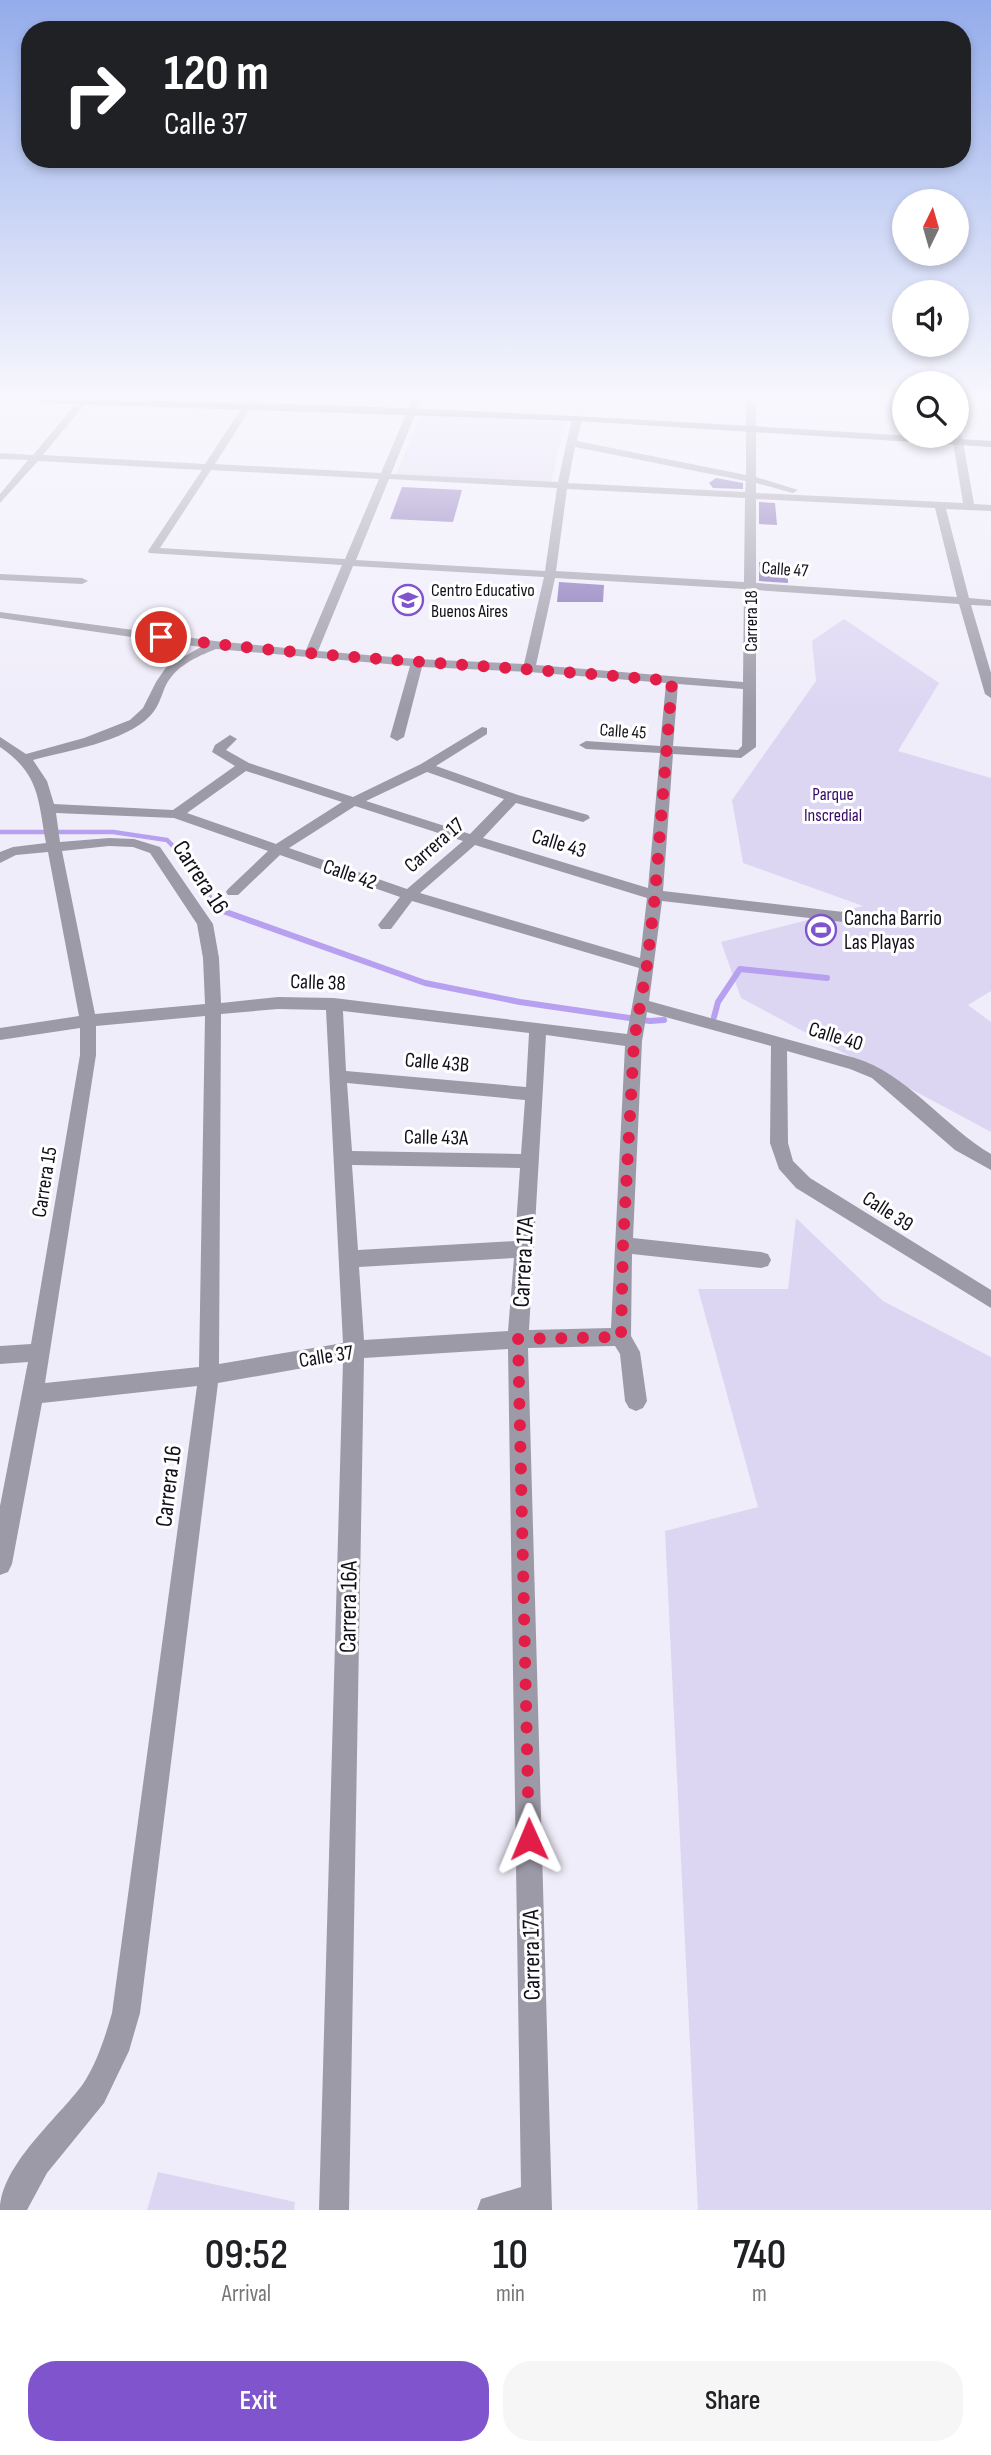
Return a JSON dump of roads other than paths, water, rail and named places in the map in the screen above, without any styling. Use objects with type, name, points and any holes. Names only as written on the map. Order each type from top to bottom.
[{"type":"street","name":"Calle 47","points":[[183,503],[152,549],[157,553],[752,586],[991,603]]},
{"type":"street","points":[[311,653],[376,503]]},
{"type":"street","points":[[529,668],[550,575],[560,503]]},
{"type":"street","name":"Carrera 18","points":[[741,754],[749,747],[752,586],[749,503]]},
{"type":"street","points":[[902,503],[991,508]]},
{"type":"street","points":[[940,506],[991,694]]},
{"type":"street","points":[[0,577],[82,581]]},
{"type":"street","points":[[0,615],[215,645],[417,663],[529,668],[751,686]]},
{"type":"street","points":[[26,758],[86,741],[142,718],[153,705],[162,681],[169,672],[190,656],[215,645]]},
{"type":"street","points":[[397,737],[417,663]]},
{"type":"street","points":[[636,1401],[630,1352],[621,1337],[623,1245],[638,1021],[655,895],[672,681]]},
{"type":"street","points":[[233,892],[278,849],[352,802],[426,767],[482,731]]},
{"type":"street","points":[[176,814],[244,766],[219,752],[230,739]]},
{"type":"street","points":[[0,741],[26,758],[39,776],[52,828],[0,858]]},
{"type":"street","name":"Calle 45","points":[[586,745],[668,752],[741,754]]},
{"type":"street","name":"Calle 43","points":[[244,766],[472,841],[655,895],[869,919]]},
{"type":"street","points":[[426,767],[513,798],[583,818]]},
{"type":"street","name":"Carrera 17","points":[[386,925],[409,895],[472,841],[513,798]]},
{"type":"street","name":"Calle 42","points":[[52,828],[176,814],[409,895],[647,965]]},
{"type":"street","name":"Carrera 16","points":[[10,2210],[36,2162],[94,2093],[115,2051],[126,2013],[209,1375],[213,1009],[211,958],[205,924],[155,850],[134,843],[109,842],[52,828]]},
{"type":"street","name":"Carrera 15","points":[[0,1564],[33,1394],[88,1055],[88,1021],[52,828]]},
{"type":"street","name":"Calle 38","points":[[0,1034],[88,1021],[278,1003],[334,1004],[538,1028],[638,1021]]},
{"type":"street","name":"Carrera 16A","points":[[334,1004],[354,1350],[334,2210]]},
{"type":"street","name":"Calle 40","points":[[638,1021],[779,1043],[855,1064],[878,1074],[961,1145],[991,1163]]},
{"type":"street","name":"Carrera 17A","points":[[537,2205],[518,1339],[538,1028]]},
{"type":"street","name":"Calle 39","points":[[779,1043],[779,1143],[785,1164],[803,1183],[991,1300]]},
{"type":"street","name":"Calle 43B","points":[[337,1076],[533,1094]]},
{"type":"street","name":"Calle 43A","points":[[343,1158],[529,1161]]},
{"type":"street","points":[[623,1245],[761,1260]]},
{"type":"street","points":[[349,1259],[523,1249]]},
{"type":"street","name":"Calle 37","points":[[33,1394],[209,1375],[354,1350],[518,1339],[621,1337]]},
{"type":"street","points":[[0,1355],[40,1352]]},
{"type":"street","points":[[492,2210],[537,2205]]},
{"type":"waterway","points":[[0,832],[113,832],[167,840],[202,875]]},
{"type":"waterway","points":[[202,875],[212,907],[425,983],[520,1002],[650,1021],[664,1020]]},
{"type":"waterway","points":[[714,1017],[718,1002],[740,969],[827,978]]},
{"type":"place","name":"Centro Educativo Buenos Aires","points":[[408,600]]},
{"type":"place","name":"Cancha Barrio Las Playas","points":[[821,930]]},
{"type":"park label","name":"Parque Inscredial","points":[[833,804]]}]
